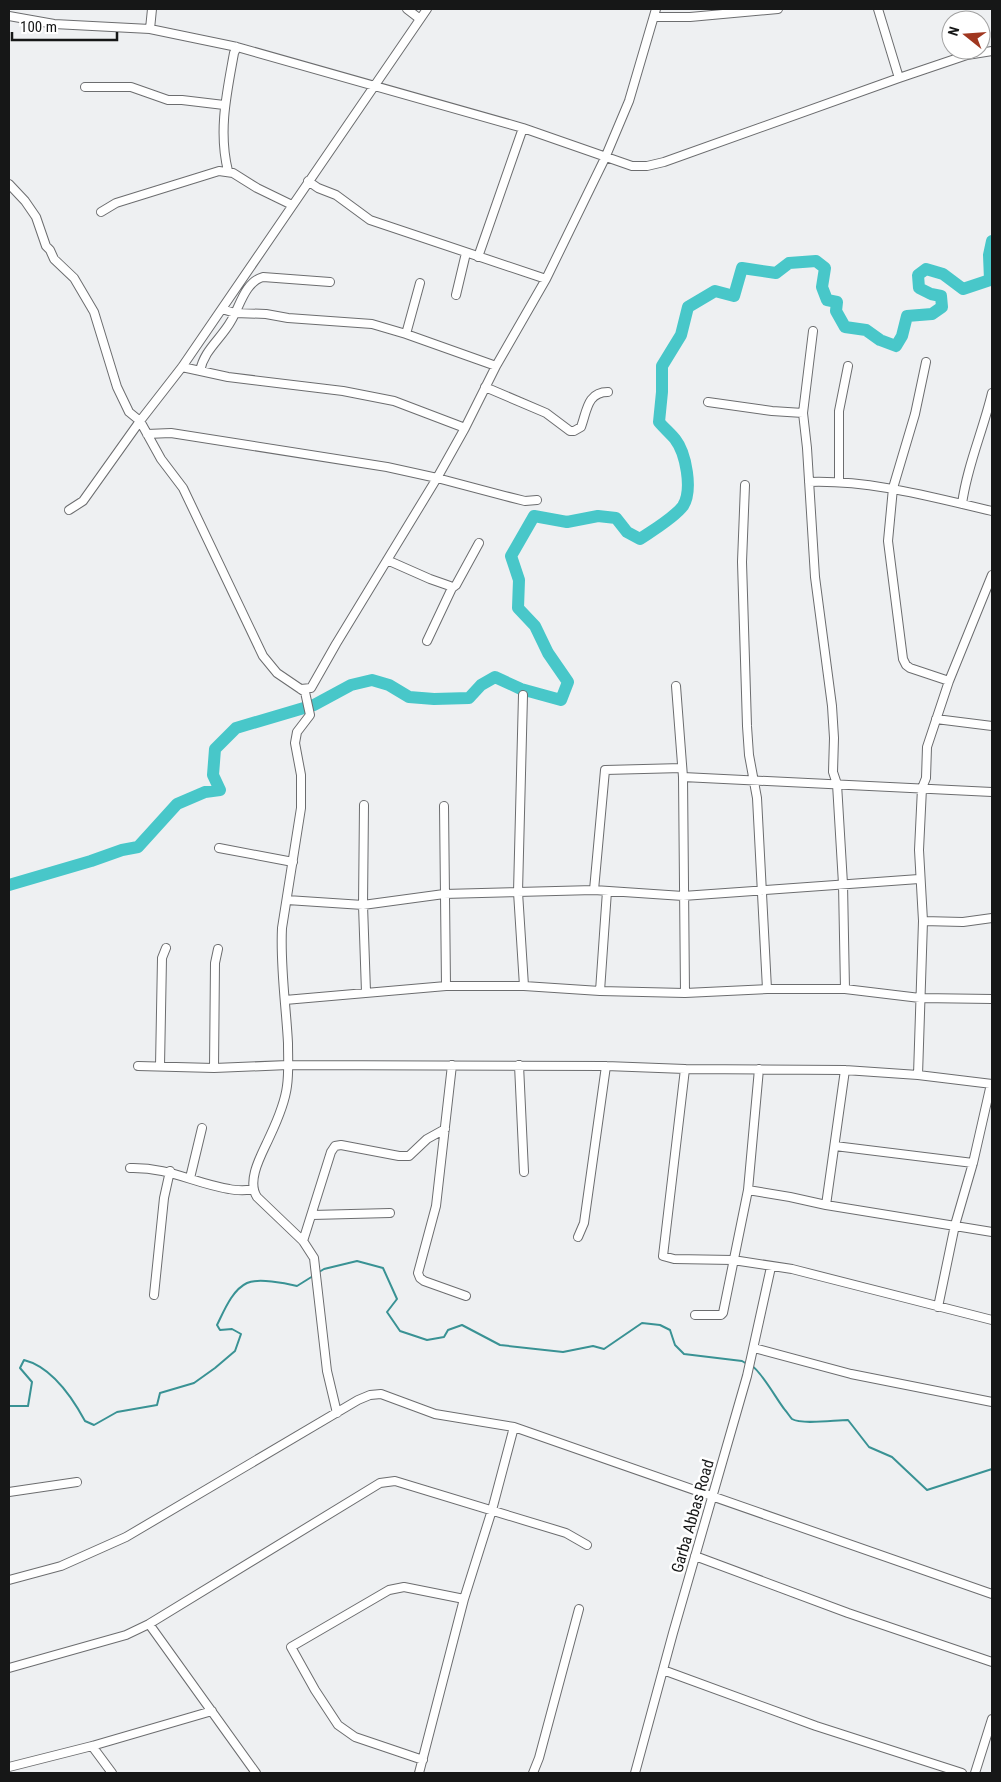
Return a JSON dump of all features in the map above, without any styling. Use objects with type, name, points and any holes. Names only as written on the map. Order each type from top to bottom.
[{"type":"street","points":[[150,29],[152,9]]},
{"type":"street","points":[[407,9],[420,19]]},
{"type":"street","points":[[69,510],[83,501],[182,367],[427,9]]},
{"type":"street","points":[[303,691],[311,688],[316,681],[437,478],[496,366],[546,278],[606,158],[629,101],[655,13],[683,18],[778,9]]},
{"type":"street","points":[[878,9],[899,78]]},
{"type":"street","points":[[9,16],[54,24],[150,29],[238,47],[523,128],[632,166],[647,166],[664,162],[966,55],[992,51]]},
{"type":"street","points":[[228,171],[225,160],[223,132],[224,105],[234,53],[238,47]]},
{"type":"street","points":[[84,87],[131,87],[168,100],[224,105]]},
{"type":"street","points":[[478,257],[523,128]]},
{"type":"street","points":[[101,212],[116,203],[219,171],[228,171],[292,205]]},
{"type":"street","points":[[308,182],[336,195],[370,220],[546,278]]},
{"type":"street","points":[[9,184],[36,216],[46,246],[54,259],[74,278],[94,312],[117,386],[129,412],[140,422],[161,459],[183,488],[263,656],[277,673],[303,691],[310,715],[297,732],[295,743],[301,775],[301,808],[281,945],[288,1065],[287,1087],[279,1115],[260,1160],[252,1190],[303,1242],[314,1258],[327,1371],[337,1413]]},
{"type":"street","points":[[456,295],[466,253]]},
{"type":"street","points":[[200,371],[205,355],[230,322],[240,301],[257,279],[263,277],[330,282]]},
{"type":"street","points":[[406,334],[420,283]]},
{"type":"street","points":[[222,309],[235,313],[363,322],[406,334],[496,366]]},
{"type":"street","points":[[813,331],[803,413],[815,576],[832,706],[834,738],[833,772],[837,784],[843,884],[845,989]]},
{"type":"street","points":[[926,362],[915,414],[893,488],[888,541],[903,659],[910,668],[949,681]]},
{"type":"street","points":[[839,481],[839,411],[848,366]]},
{"type":"street","points":[[182,367],[228,376],[343,391],[394,401],[465,428]]},
{"type":"street","points":[[485,387],[546,413],[570,431],[581,427],[592,397],[596,393],[608,392]]},
{"type":"street","points":[[962,504],[970,464],[985,423],[992,393]]},
{"type":"street","points":[[708,402],[772,411],[803,413]]},
{"type":"street","points":[[147,434],[181,434],[387,466],[525,501],[537,500]]},
{"type":"street","points":[[809,482],[839,481],[893,488],[992,511]]},
{"type":"street","points":[[745,484],[742,562],[747,726],[749,755],[757,798],[767,989]]},
{"type":"street","points":[[427,641],[452,588],[456,585],[479,543]]},
{"type":"street","points":[[387,560],[452,588]]},
{"type":"street","points":[[918,1075],[923,921],[919,879],[922,788],[926,778],[927,747],[949,681],[989,595],[992,575]]},
{"type":"street","points":[[676,686],[683,772],[685,993]]},
{"type":"street","points":[[523,695],[518,892],[524,986]]},
{"type":"street","points":[[936,719],[992,726]]},
{"type":"street","points":[[594,890],[605,770],[683,772],[754,781],[992,792]]},
{"type":"street","points":[[364,805],[363,905],[366,992]]},
{"type":"street","points":[[444,806],[446,986]]},
{"type":"street","points":[[219,848],[293,862]]},
{"type":"street","points":[[287,900],[363,905],[444,894],[594,890],[683,896],[919,879]]},
{"type":"street","points":[[600,991],[606,890]]},
{"type":"street","points":[[923,921],[963,922],[992,918]]},
{"type":"street","points":[[160,1066],[162,958],[166,948]]},
{"type":"street","points":[[214,1068],[215,963],[218,949]]},
{"type":"street","points":[[285,1000],[446,986],[524,986],[600,991],[685,993],[767,989],[845,989],[920,998],[992,999]]},
{"type":"street","points":[[138,1066],[214,1068],[288,1065],[606,1066],[685,1069],[845,1070],[918,1075],[992,1084],[973,1163],[955,1225],[938,1307]]},
{"type":"street","points":[[452,1066],[436,1206],[418,1273],[424,1281],[466,1296]]},
{"type":"street","points":[[518,1066],[524,1172]]},
{"type":"street","points":[[578,1237],[584,1222],[606,1066]]},
{"type":"street","points":[[685,1069],[663,1256],[674,1259],[733,1260],[792,1269],[992,1320]]},
{"type":"street","points":[[695,1315],[714,1316],[723,1313],[748,1190],[759,1069]]},
{"type":"street","points":[[826,1205],[845,1070]]},
{"type":"street","points":[[190,1178],[202,1128]]},
{"type":"street","points":[[303,1242],[331,1152],[335,1146],[341,1145],[399,1156],[410,1156],[427,1139],[445,1129]]},
{"type":"street","points":[[835,1146],[973,1163]]},
{"type":"street","points":[[130,1168],[148,1167],[170,1171],[228,1189],[252,1190]]},
{"type":"street","points":[[154,1295],[164,1198],[170,1171]]},
{"type":"street","points":[[748,1190],[826,1205],[992,1232]]},
{"type":"street","points":[[312,1215],[390,1213]]},
{"type":"street","name":"Garba Abbas Road","points":[[635,1773],[694,1556],[747,1376],[772,1267]]},
{"type":"street","points":[[754,1348],[851,1374],[992,1402]]},
{"type":"street","points":[[9,1580],[61,1566],[126,1537],[337,1413],[370,1395],[381,1394],[435,1414],[514,1427],[992,1594]]},
{"type":"street","points":[[419,1773],[464,1599],[492,1510],[514,1427]]},
{"type":"street","points":[[9,1668],[126,1634],[150,1624],[380,1483],[396,1481],[566,1533],[587,1544]]},
{"type":"street","points":[[9,1492],[77,1482]]},
{"type":"street","points":[[694,1556],[848,1613],[992,1662]]},
{"type":"street","points":[[423,1760],[354,1737],[338,1724],[315,1690],[291,1647],[389,1590],[404,1587],[464,1599]]},
{"type":"street","points":[[533,1773],[539,1758],[578,1609]]},
{"type":"street","points":[[150,1624],[256,1773]]},
{"type":"street","points":[[663,1670],[816,1726],[962,1773]]},
{"type":"street","points":[[9,1766],[92,1746],[212,1711]]},
{"type":"street","points":[[975,1773],[992,1720]]},
{"type":"street","points":[[92,1746],[112,1773]]},
{"type":"waterway","points":[[9,885],[122,850],[138,847],[177,804],[205,792],[220,790],[213,775],[215,749],[236,728],[314,705],[351,685],[372,680],[389,685],[409,697],[434,699],[469,698],[481,685],[495,677],[521,689],[561,700],[568,682],[548,653],[535,626],[518,608],[519,580],[511,556],[534,516],[567,522],[598,516],[616,518],[627,532],[640,539],[669,520],[683,506],[688,491],[685,462],[679,445],[659,422],[662,366],[681,335],[688,307],[715,291],[734,296],[742,268],[776,273],[789,263],[816,261],[825,268],[822,287],[827,300],[837,302],[836,311],[845,327],[866,330],[880,340],[896,346],[902,336],[907,316],[932,314],[942,307],[941,296],[931,294],[919,288],[918,275],[926,269],[943,274],[963,289],[990,280],[989,255],[992,241]]},
{"type":"waterway","points":[[319,1272],[357,1261],[383,1268],[397,1299],[387,1312],[400,1331],[427,1340],[444,1337],[448,1330],[462,1325],[500,1345],[563,1352],[593,1346],[604,1349],[642,1323],[660,1325],[670,1330],[675,1345],[684,1354],[742,1361],[747,1364]]},
{"type":"waterway","points":[[9,1406],[28,1406],[32,1382],[20,1368],[24,1360],[44,1369],[52,1376],[74,1402],[85,1421],[94,1425],[117,1412],[157,1405],[160,1393],[194,1383],[235,1351],[241,1334],[232,1329],[220,1330],[217,1325],[229,1301],[242,1286],[258,1281],[279,1282],[297,1286],[313,1276]]},
{"type":"waterway","points":[[752,1366],[764,1379],[792,1419],[803,1422],[848,1420],[869,1447],[892,1457],[927,1490],[992,1469]]}]
